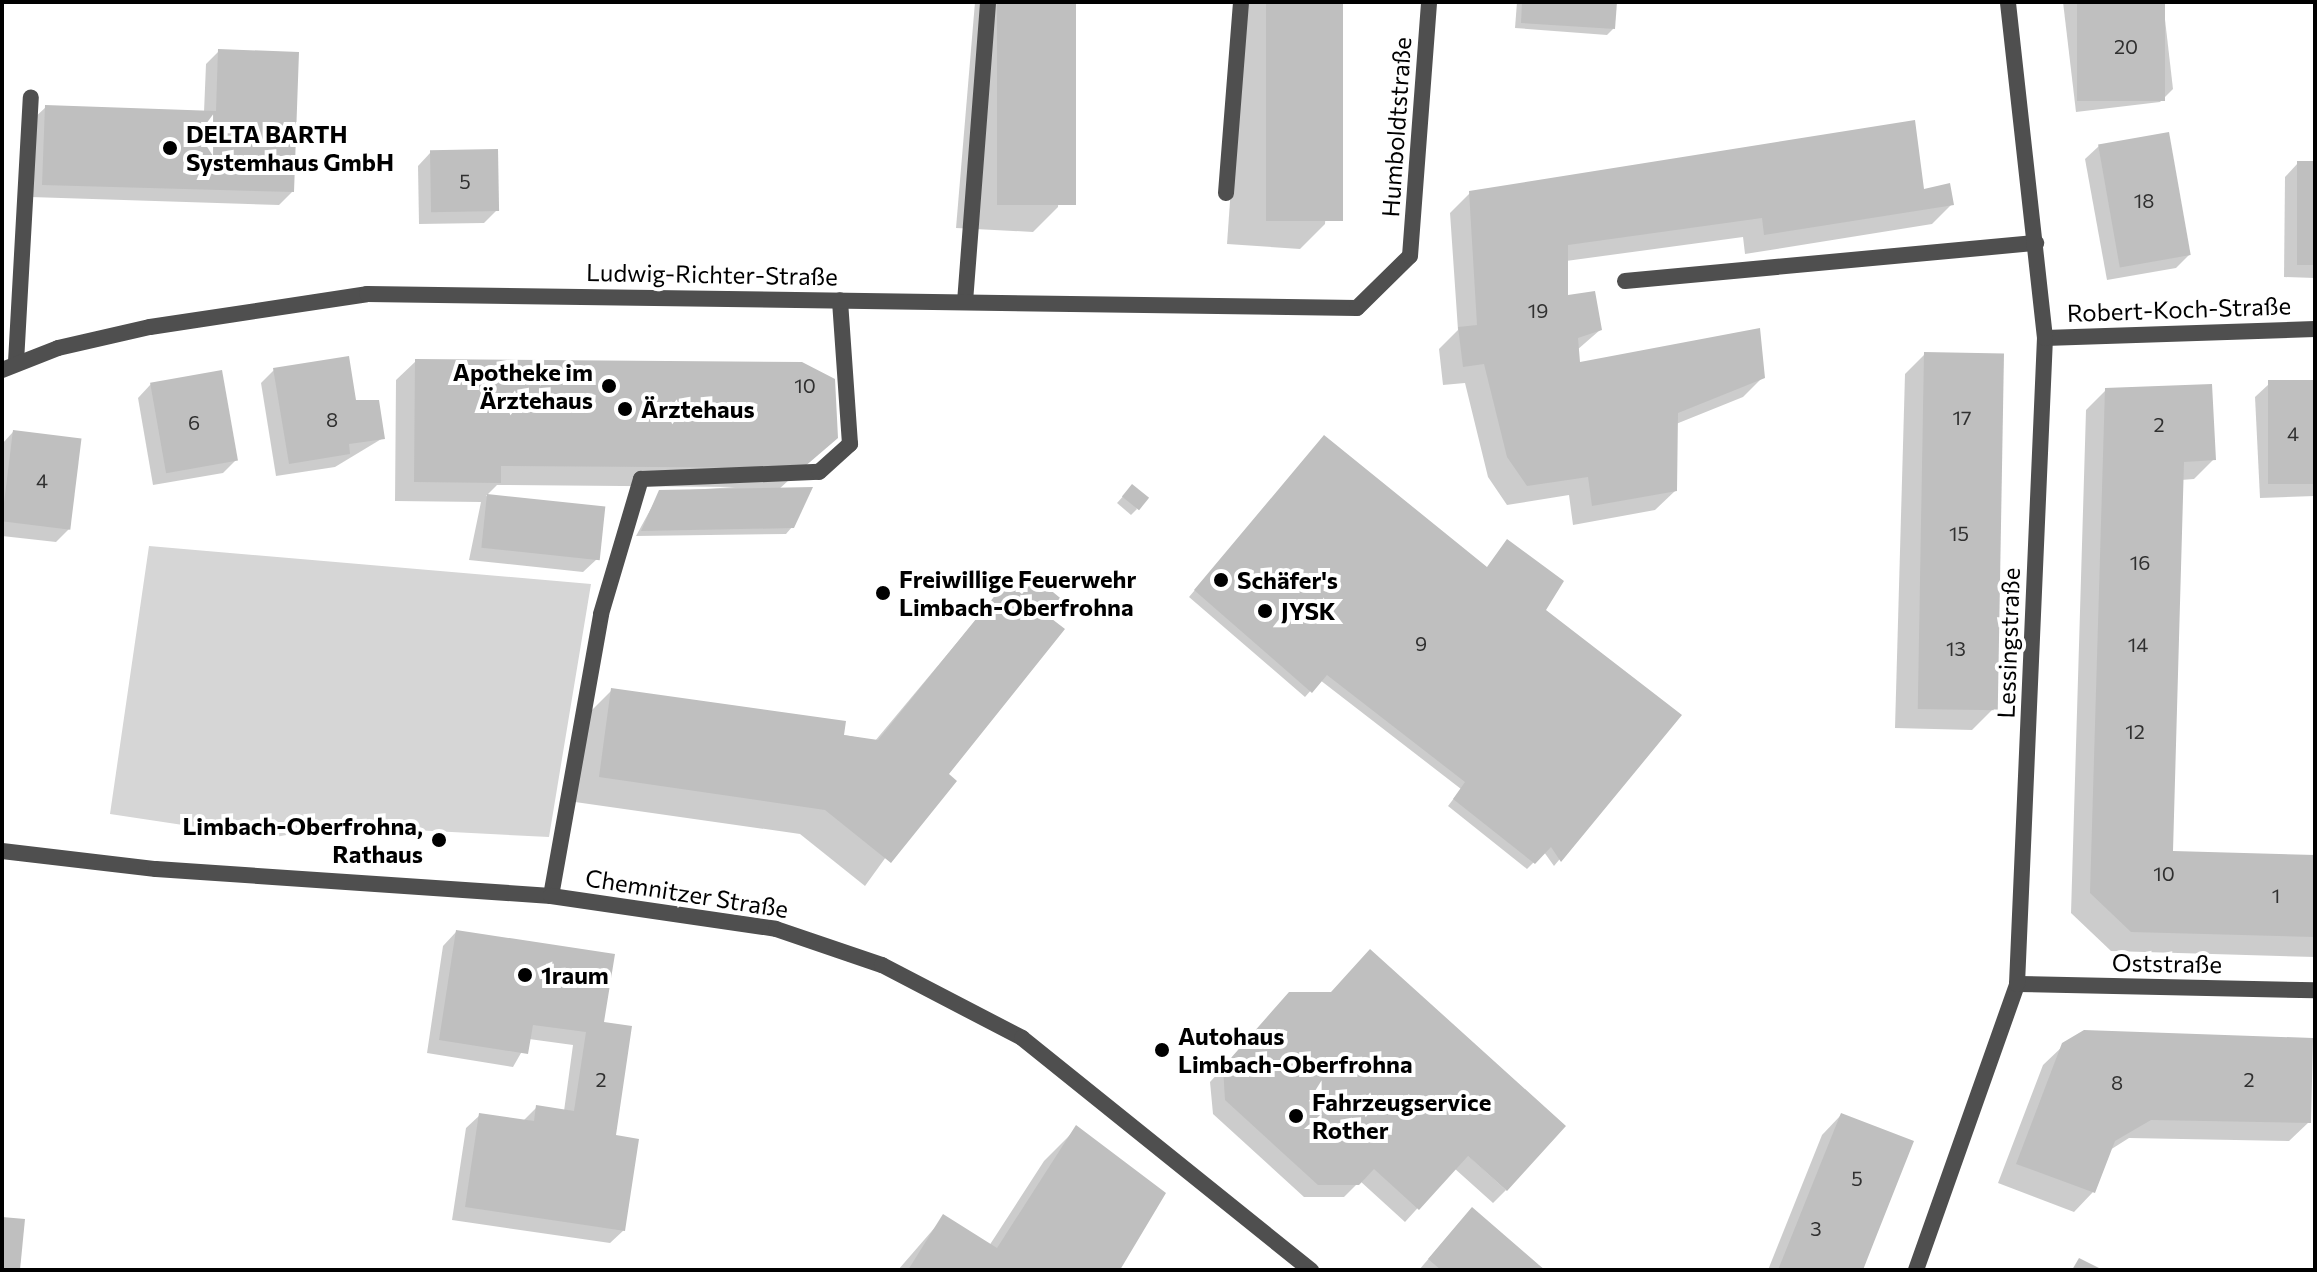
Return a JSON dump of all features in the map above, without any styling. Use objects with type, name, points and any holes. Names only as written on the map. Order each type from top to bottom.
[{"type":"street","points":[[965,302],[988,2]]},
{"type":"street","points":[[1226,193],[1241,2]]},
{"type":"street","name":"Humboldtstraße","points":[[1410,256],[1429,2]]},
{"type":"street","name":"Lessingstraße","points":[[1916,1270],[2017,984],[2045,338],[2008,2]]},
{"type":"street","points":[[9,366],[31,97]]},
{"type":"street","points":[[1625,281],[2036,243]]},
{"type":"street","name":"Ludwig-Richter-Straße","points":[[9,366],[150,327],[367,294],[1357,308],[1410,256]]},
{"type":"street","points":[[551,896],[601,614],[641,479],[819,472],[850,444],[840,300]]},
{"type":"street","name":"Robert-Koch-Straße","points":[[2045,338],[2315,329]]},
{"type":"street","name":"Chemnitzer Straße","points":[[2,851],[156,869],[551,896],[776,929],[882,965],[1022,1038],[1311,1270]]},
{"type":"street","name":"Oststraße","points":[[2017,984],[2315,990]]},
{"type":"shaded area","points":[[149,546],[591,584],[549,837],[335,826],[270,838],[110,814]]},
{"type":"building","points":[[997,2],[1076,2],[1076,205],[997,205]]},
{"type":"building","points":[[1266,2],[1343,2],[1343,221],[1266,221]]},
{"type":"building","points":[[1522,2],[1617,2],[1615,29],[1521,23]]},
{"type":"building","points":[[2077,2],[2165,2],[2165,101],[2077,101]]},
{"type":"building","name":"DELTA BARTH Systemhaus GmbH","points":[[218,49],[299,52],[294,192],[42,185],[45,105],[216,111]]},
{"type":"building","points":[[1915,120],[1924,189],[1950,183],[1954,205],[1764,235],[1762,218],[1568,245],[1568,295],[1595,291],[1602,330],[1578,338],[1580,362],[1760,328],[1765,378],[1678,413],[1677,491],[1592,506],[1588,477],[1527,486],[1507,457],[1484,364],[1463,367],[1458,327],[1477,325],[1469,191]]},
{"type":"building","points":[[2169,132],[2191,255],[2120,268],[2098,145]]},
{"type":"building","points":[[498,149],[499,211],[431,212],[430,150]]},
{"type":"building","points":[[2297,161],[2315,161],[2315,265],[2297,265]]},
{"type":"building","points":[[1924,352],[2004,353],[1998,710],[1918,709]]},
{"type":"building","points":[[349,356],[356,400],[379,400],[385,439],[349,444],[350,454],[289,464],[273,368]]},
{"type":"building","name":"Ärztehaus","points":[[415,359],[802,362],[835,379],[838,438],[803,468],[501,466],[501,483],[414,482]]},
{"type":"building","points":[[222,370],[238,461],[166,473],[150,383]]},
{"type":"building","points":[[2268,380],[2315,380],[2315,484],[2268,484]]},
{"type":"building","points":[[2212,384],[2216,460],[2184,462],[2173,851],[2315,855],[2315,937],[2131,932],[2090,893],[2105,388]]},
{"type":"building","points":[[13,430],[81,438],[70,530],[2,521]]},
{"type":"building","points":[[1324,435],[1487,567],[1507,539],[1564,581],[1546,610],[1682,715],[1561,862],[1551,847],[1535,864],[1453,799],[1465,782],[1327,675],[1312,693],[1194,590]]},
{"type":"building","points":[[1132,484],[1149,498],[1139,510],[1122,496]]},
{"type":"building","points":[[813,487],[794,528],[641,531],[659,490]]},
{"type":"building","points":[[487,494],[605,506],[600,560],[481,548]]},
{"type":"building","points":[[1036,578],[1065,602],[1052,619],[1065,629],[949,774],[957,781],[891,863],[825,810],[599,777],[611,688],[846,721],[844,735],[878,740],[1006,582],[1022,594]]},
{"type":"building","points":[[456,930],[615,954],[604,1022],[632,1026],[616,1135],[639,1139],[625,1231],[465,1207],[479,1113],[534,1121],[536,1105],[574,1111],[586,1032],[533,1025],[528,1054],[439,1040]]},
{"type":"building","points":[[1370,949],[1566,1126],[1507,1191],[1468,1156],[1419,1210],[1374,1169],[1359,1185],[1318,1185],[1225,1100],[1223,1067],[1289,992],[1331,992]]},
{"type":"building","points":[[2084,1030],[2313,1038],[2311,1123],[2151,1120],[2115,1141],[2095,1193],[2016,1164],[2062,1043]]},
{"type":"building","points":[[1841,1113],[1914,1141],[1863,1270],[1778,1270]]},
{"type":"building","points":[[1076,1125],[1166,1193],[1120,1270],[908,1270],[943,1214],[997,1248]]},
{"type":"building","points":[[1472,1207],[1545,1270],[1441,1270],[1428,1259]]},
{"type":"building","points":[[2,1217],[25,1219],[20,1270],[2,1269]]},
{"type":"building","points":[[2079,1258],[2103,1270],[2072,1270]]},
{"type":"place","name":"DELTA BARTH Systemhaus GmbH","points":[[170,148]]},
{"type":"place","name":"Apotheke im Ärztehaus","points":[[609,386]]},
{"type":"place","name":"Ärztehaus","points":[[625,409]]},
{"type":"place","name":"Schäfer's","points":[[1221,580]]},
{"type":"place","name":"Freiwillige Feuerwehr Limbach-Oberfrohna","points":[[883,593]]},
{"type":"place","name":"JYSK","points":[[1265,611]]},
{"type":"place","name":"Limbach-Oberfrohna, Rathaus","points":[[439,840]]},
{"type":"place","name":"1raum","points":[[525,975]]},
{"type":"place","name":"Autohaus Limbach-Oberfrohna","points":[[1162,1050]]},
{"type":"place","name":"Fahrzeugservice Rother","points":[[1296,1116]]}]
